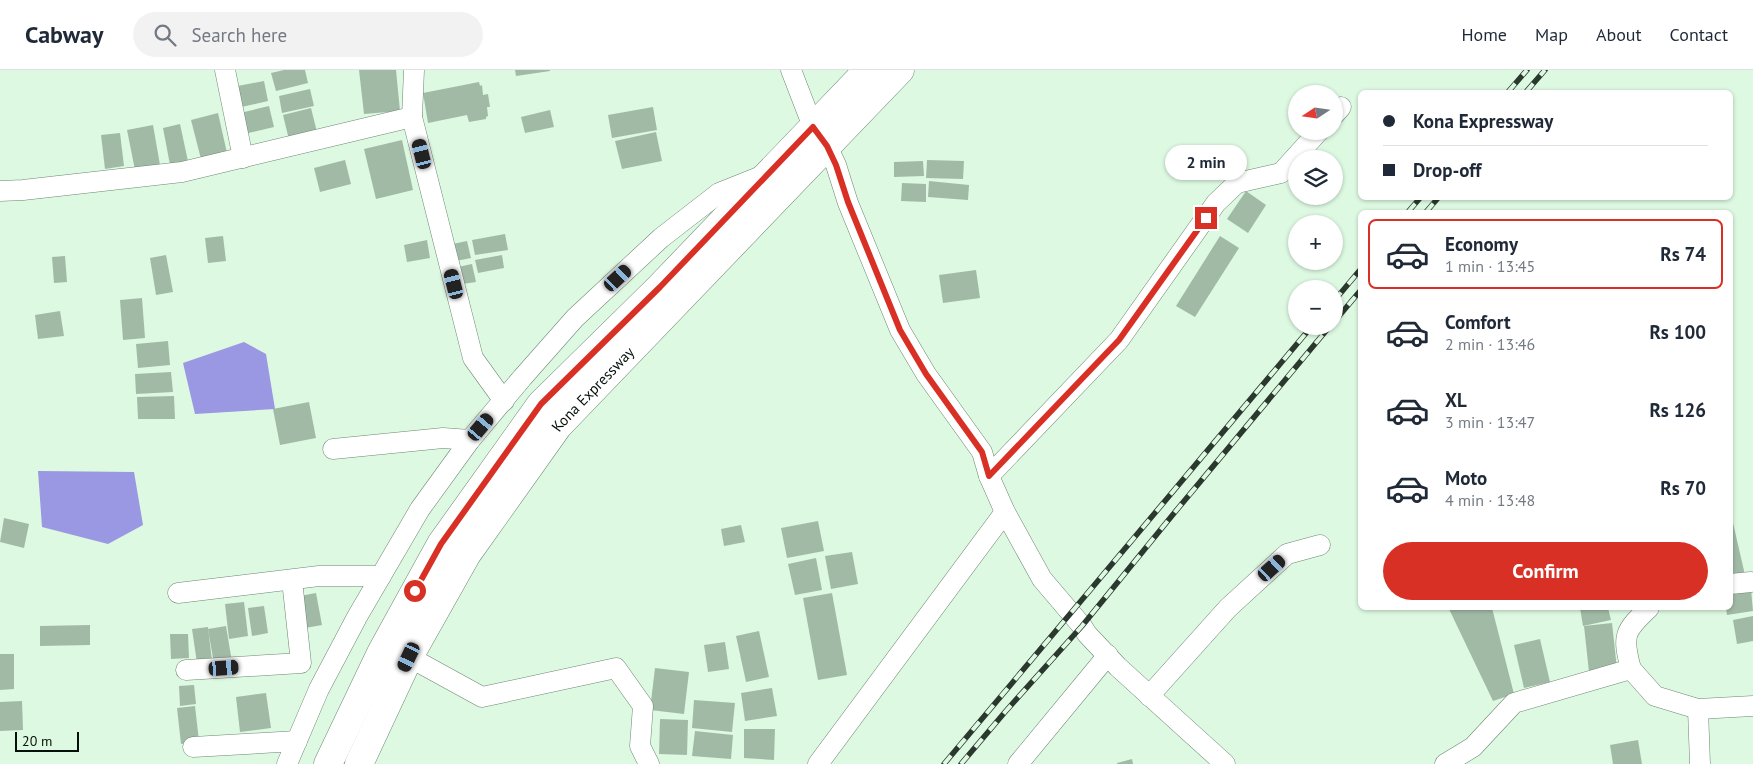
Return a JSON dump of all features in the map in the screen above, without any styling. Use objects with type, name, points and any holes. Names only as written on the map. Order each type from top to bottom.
[{"type":"highway","name":"Kona Expressway","points":[[359,764],[409,657],[467,554],[558,426],[820,136],[868,70]]},
{"type":"highway","name":"Kona Expressway","points":[[328,764],[381,653],[441,544],[541,404],[660,287],[770,172],[820,136],[900,70]]},
{"type":"street","points":[[225,70],[243,158]]},
{"type":"street","points":[[414,70],[412,117],[473,358],[504,401]]},
{"type":"street","points":[[791,70],[820,136],[836,165],[848,202],[900,330],[926,374],[982,452],[989,476],[1005,512],[1042,579],[1087,634],[1118,667],[1225,764]]},
{"type":"street","points":[[0,191],[182,172],[412,117]]},
{"type":"street","points":[[989,476],[1119,340],[1216,203],[1237,184],[1281,173],[1311,140]]},
{"type":"street","points":[[287,764],[319,689],[357,617],[420,509],[470,440],[576,318],[661,238],[719,194],[770,172]]},
{"type":"street","points":[[333,449],[443,438],[470,440]]},
{"type":"street","points":[[818,764],[1005,512]]},
{"type":"street","points":[[1150,696],[1228,608],[1287,554],[1320,545]]},
{"type":"street","points":[[178,593],[320,576],[381,576]]},
{"type":"street","points":[[186,670],[301,663],[292,580]]},
{"type":"street","points":[[1733,584],[1751,582]]},
{"type":"street","points":[[1647,610],[1627,632],[1626,651],[1631,669],[1656,696],[1698,709],[1753,706]]},
{"type":"street","points":[[1018,764],[1108,655]]},
{"type":"street","points":[[409,657],[482,697],[616,668],[643,706],[640,746],[649,764]]},
{"type":"street","points":[[1445,764],[1472,747],[1514,703],[1631,669]]},
{"type":"street","points":[[1698,709],[1700,764]]},
{"type":"street","points":[[192,747],[297,741]]},
{"type":"shaded area","points":[[244,342],[266,354],[275,409],[195,414],[183,363]]},
{"type":"shaded area","points":[[38,471],[134,472],[143,525],[108,544],[42,527]]},
{"type":"building","points":[[284,70],[305,70],[308,83],[276,91],[271,73]]},
{"type":"building","points":[[359,70],[396,70],[400,111],[364,114]]},
{"type":"building","points":[[515,70],[550,70],[550,71],[516,76]]},
{"type":"building","points":[[264,81],[268,101],[237,108],[232,87]]},
{"type":"building","points":[[479,82],[480,86],[482,85],[483,95],[488,94],[490,107],[487,107],[488,116],[486,119],[469,122],[467,115],[428,123],[423,93]]},
{"type":"building","points":[[310,89],[314,106],[282,113],[279,96]]},
{"type":"building","points":[[269,106],[274,127],[244,134],[240,113]]},
{"type":"building","points":[[653,107],[657,130],[612,138],[608,115]]},
{"type":"building","points":[[311,108],[318,136],[290,144],[283,115]]},
{"type":"building","points":[[550,110],[554,127],[525,133],[521,117]]},
{"type":"building","points":[[218,113],[227,153],[201,159],[191,120]]},
{"type":"building","points":[[180,124],[189,166],[171,170],[163,128]]},
{"type":"building","points":[[153,125],[160,165],[135,170],[127,130]]},
{"type":"building","points":[[656,132],[662,161],[622,169],[615,141]]},
{"type":"building","points":[[120,133],[124,166],[105,169],[101,135]]},
{"type":"building","points":[[402,140],[413,190],[376,199],[364,149]]},
{"type":"building","points":[[345,160],[351,184],[320,192],[314,168]]},
{"type":"building","points":[[927,160],[964,161],[963,179],[926,178]]},
{"type":"building","points":[[923,161],[924,176],[894,177],[894,162]]},
{"type":"building","points":[[929,181],[969,185],[968,200],[928,197]]},
{"type":"building","points":[[902,183],[926,184],[926,202],[901,201]]},
{"type":"building","points":[[1246,191],[1266,205],[1248,233],[1227,219]]},
{"type":"building","points":[[505,234],[508,250],[475,255],[472,240]]},
{"type":"building","points":[[223,236],[226,261],[208,263],[205,238]]},
{"type":"building","points":[[1220,236],[1239,248],[1195,317],[1176,306]]},
{"type":"building","points":[[427,240],[430,258],[407,262],[404,245]]},
{"type":"building","points":[[467,241],[471,258],[451,262],[448,245]]},
{"type":"building","points":[[166,255],[173,292],[156,295],[150,258]]},
{"type":"building","points":[[502,255],[504,268],[478,273],[475,260]]},
{"type":"building","points":[[65,256],[67,282],[54,283],[52,257]]},
{"type":"building","points":[[472,264],[476,282],[456,285],[453,268]]},
{"type":"building","points":[[976,270],[980,298],[943,303],[939,275]]},
{"type":"building","points":[[142,298],[145,338],[123,340],[120,300]]},
{"type":"building","points":[[60,311],[64,336],[38,339],[35,315]]},
{"type":"building","points":[[168,341],[170,365],[138,368],[136,344]]},
{"type":"building","points":[[171,372],[173,392],[136,394],[135,374]]},
{"type":"building","points":[[174,396],[175,419],[138,419],[137,397]]},
{"type":"building","points":[[309,402],[316,438],[280,445],[273,409]]},
{"type":"building","points":[[4,518],[29,524],[24,548],[0,542]]},
{"type":"building","points":[[818,521],[824,551],[787,558],[781,528]]},
{"type":"building","points":[[1733,523],[1745,575],[1733,577]]},
{"type":"building","points":[[741,525],[745,542],[724,546],[721,529]]},
{"type":"building","points":[[852,552],[858,584],[831,589],[825,556]]},
{"type":"building","points":[[816,558],[822,590],[795,595],[788,564]]},
{"type":"building","points":[[1751,589],[1753,611],[1727,615],[1726,610],[1733,610],[1733,592]]},
{"type":"building","points":[[316,593],[322,625],[305,628],[300,596]]},
{"type":"building","points":[[832,593],[847,675],[818,680],[803,598]]},
{"type":"building","points":[[244,602],[248,636],[229,639],[225,604]]},
{"type":"building","points":[[264,606],[268,633],[252,636],[248,608]]},
{"type":"building","points":[[1449,610],[1493,610],[1514,694],[1493,701]]},
{"type":"building","points":[[1580,610],[1608,610],[1611,620],[1583,626]]},
{"type":"building","points":[[1753,616],[1753,641],[1737,644],[1733,620]]},
{"type":"building","points":[[1612,623],[1617,669],[1589,672],[1584,626]]},
{"type":"building","points":[[90,625],[90,645],[40,646],[40,626]]},
{"type":"building","points":[[226,626],[232,662],[214,664],[208,629]]},
{"type":"building","points":[[208,627],[212,661],[197,663],[192,629]]},
{"type":"building","points":[[759,631],[769,677],[746,682],[736,636]]},
{"type":"building","points":[[170,634],[188,634],[189,658],[171,659]]},
{"type":"building","points":[[1540,639],[1550,682],[1524,688],[1514,645]]},
{"type":"building","points":[[725,642],[729,669],[708,672],[704,645]]},
{"type":"building","points":[[0,654],[14,654],[14,689],[0,690]]},
{"type":"building","points":[[655,668],[689,672],[684,714],[650,710]]},
{"type":"building","points":[[194,685],[196,704],[180,706],[179,686]]},
{"type":"building","points":[[772,688],[777,716],[745,721],[741,693]]},
{"type":"building","points":[[266,693],[271,728],[240,732],[236,697]]},
{"type":"building","points":[[694,700],[735,703],[732,732],[692,728]]},
{"type":"building","points":[[22,701],[23,730],[0,731],[0,702]]},
{"type":"building","points":[[195,706],[199,741],[181,744],[177,708]]},
{"type":"building","points":[[660,719],[688,720],[687,755],[659,754]]},
{"type":"building","points":[[744,729],[775,729],[774,760],[744,758]]},
{"type":"building","points":[[695,731],[733,735],[731,759],[692,756]]},
{"type":"building","points":[[1638,740],[1642,764],[1613,764],[1610,745]]},
{"type":"building","points":[[1132,759],[1133,764],[1117,764],[1117,763]]},
{"type":"railway","points":[[1510,90],[1527,70]]},
{"type":"railway","points":[[1528,90],[1545,70]]},
{"type":"railway","points":[[1410,210],[1418,200]]},
{"type":"railway","points":[[1428,210],[1436,200]]},
{"type":"railway","points":[[1343,290],[1358,272]]},
{"type":"railway","points":[[1343,311],[1358,293]]},
{"type":"railway","points":[[944,764],[1304,335]]},
{"type":"railway","points":[[961,764],[1082,626],[1322,335]]},
{"type":"route","points":[[415,591],[441,544],[541,404],[660,287],[813,127],[827,146],[836,165],[848,202],[900,330],[926,374],[982,452],[989,476],[1119,340],[1206,218]]}]
